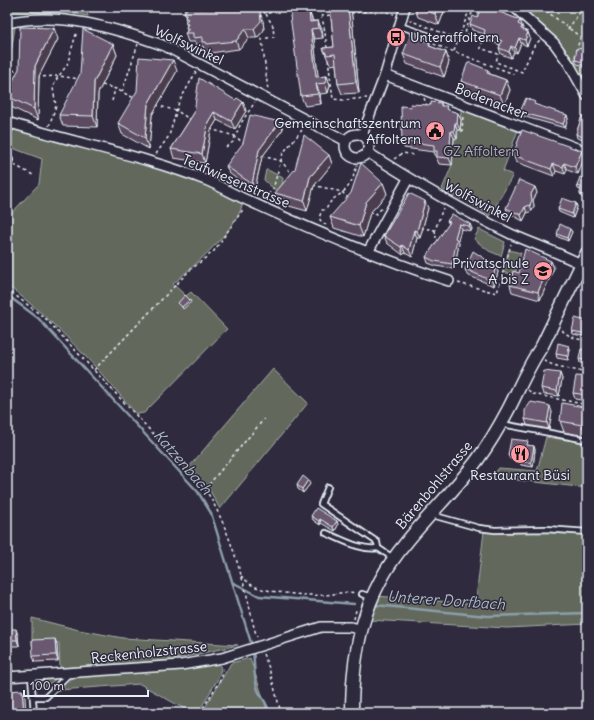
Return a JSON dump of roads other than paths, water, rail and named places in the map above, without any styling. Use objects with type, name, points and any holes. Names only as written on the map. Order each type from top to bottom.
[{"type":"street","points":[[362,135],[385,75],[405,7]]},
{"type":"street","points":[[514,7],[554,43],[569,64],[587,96]]},
{"type":"street","name":"Wolfswinkel","points":[[7,23],[40,19],[80,22],[106,27],[140,37],[164,46],[200,64],[346,141]]},
{"type":"street","name":"Bodenacker","points":[[385,75],[587,151]]},
{"type":"street","name":"Teufwiesenstrasse","points":[[11,123],[47,134],[152,161],[209,182],[327,236],[449,281]]},
{"type":"street","points":[[354,134],[362,135],[369,144],[367,152],[363,157],[353,158],[346,151],[346,141],[354,134]]},
{"type":"street","name":"Wolfswinkel","points":[[367,152],[408,179],[445,200],[511,234],[584,265]]},
{"type":"street","points":[[368,252],[408,179]]},
{"type":"street","name":"Bärenbohlstrasse","points":[[352,713],[355,657],[367,595],[393,558],[475,463],[501,424],[534,357],[545,340],[584,265],[587,253]]},
{"type":"street","name":"Reckenholzstrasse","points":[[8,677],[169,667],[222,658],[321,627],[350,627],[360,629]]},
{"type":"lane","points":[[400,26],[427,35]]},
{"type":"lane","points":[[7,132],[11,123]]},
{"type":"lane","points":[[7,156],[10,160],[8,165]]},
{"type":"lane","points":[[501,424],[587,440]]},
{"type":"lane","points":[[328,487],[321,504],[377,542],[378,548]]},
{"type":"lane","points":[[431,515],[479,528],[495,530],[558,529],[587,532]]},
{"type":"lane","points":[[326,533],[349,543],[373,549],[378,548],[393,558]]},
{"type":"lane","points":[[7,654],[8,677]]},
{"type":"lane","points":[[32,698],[46,697],[70,673]]},
{"type":"lane","points":[[31,676],[34,713]]},
{"type":"waterway","name":"Katzenbach","points":[[7,295],[38,318],[198,492],[211,513],[252,646]]},
{"type":"waterway","name":"Unterer Dorfbach","points":[[234,583],[259,596],[354,604]]},
{"type":"waterway","name":"Unterer Dorfbach","points":[[375,605],[487,616],[587,613]]},
{"type":"waterway","name":"Katzenbach","points":[[253,651],[256,685],[267,705],[269,713]]},
{"type":"place","name":"Unteraffoltern","points":[[396,37]]},
{"type":"place","name":"Gemeinschaftszentrum Affoltern","points":[[435,131]]},
{"type":"place","name":"Privatschule A bis Z","points":[[543,271]]},
{"type":"place","name":"Restaurant Büsi","points":[[520,454]]},
{"type":"park label","name":"GZ Affoltern","points":[[481,151]]}]
